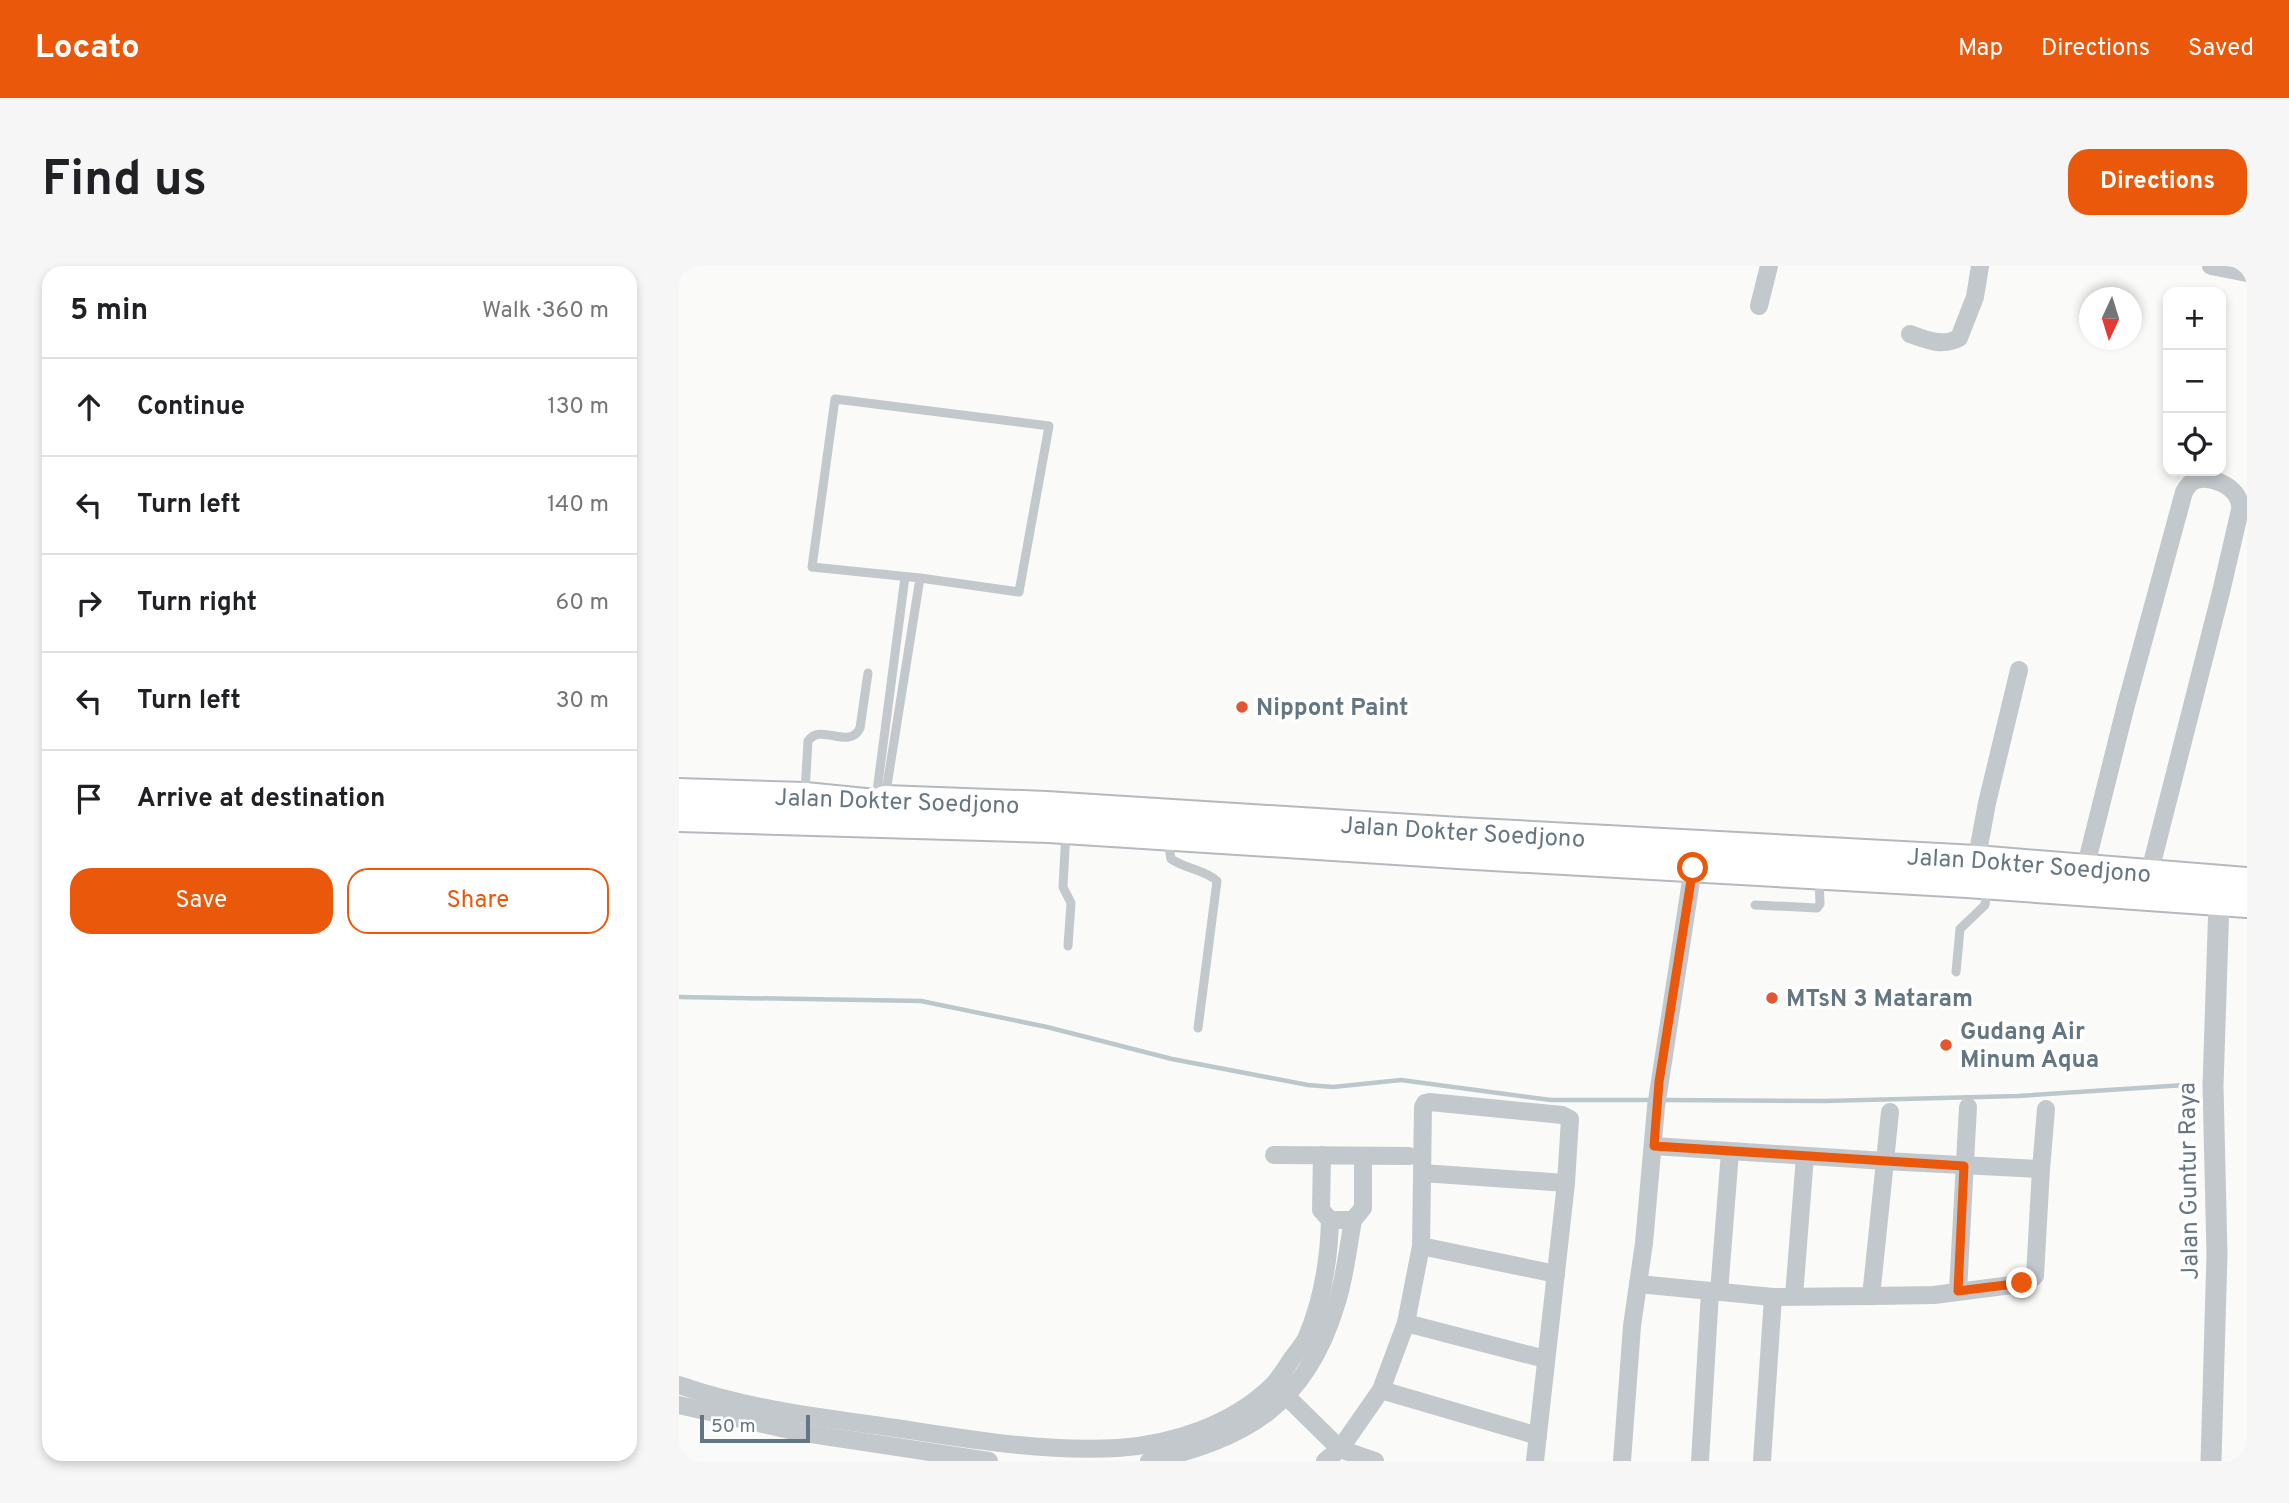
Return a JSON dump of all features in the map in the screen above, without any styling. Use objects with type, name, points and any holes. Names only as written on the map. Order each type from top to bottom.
[{"type":"highway","name":"Jalan Dokter Soedjono","points":[[679,793],[880,802],[1065,820],[1979,870],[2247,903]]},
{"type":"highway","name":"Jalan Dokter Soedjono","points":[[679,817],[1065,820],[1167,835],[1422,841]]},
{"type":"highway","name":"Jalan Dokter Soedjono","points":[[1459,843],[1693,868],[1819,875],[1979,870],[2087,863],[2247,882]]},
{"type":"street","points":[[1759,306],[1769,266]]},
{"type":"street","points":[[1910,334],[1941,343],[1959,338],[1975,297],[1980,266]]},
{"type":"street","points":[[2211,266],[2238,270]]},
{"type":"street","points":[[2087,863],[2184,492],[2191,482],[2199,479],[2229,486],[2241,501],[2221,592],[2150,869]]},
{"type":"street","points":[[1979,870],[1985,818],[2019,670]]},
{"type":"street","points":[[1622,1461],[1632,1326],[1654,1146],[1656,1107],[1693,868]]},
{"type":"street","name":"Jalan Guntur Raya","points":[[2211,1461],[2217,1254],[2213,1082],[2219,901]]},
{"type":"street","points":[[1325,1461],[1340,1449],[1381,1390],[1406,1323],[1421,1246],[1423,1107],[1430,1102],[1562,1115],[1570,1119],[1566,1183],[1535,1461]]},
{"type":"street","points":[[1958,1291],[1968,1107]]},
{"type":"street","points":[[1638,1284],[1773,1297],[1934,1295],[2027,1283],[2035,1276],[2046,1109]]},
{"type":"street","points":[[1871,1296],[1890,1112]]},
{"type":"street","points":[[1654,1146],[2041,1169]]},
{"type":"street","points":[[1700,1461],[1730,1152]]},
{"type":"street","points":[[1274,1155],[1409,1156]]},
{"type":"street","points":[[679,1405],[950,1437],[1012,1453],[1117,1448],[1157,1443],[1211,1426],[1246,1407],[1274,1384],[1305,1341],[1319,1302],[1329,1246],[1330,1220],[1321,1210],[1322,1155]]},
{"type":"street","points":[[1149,1461],[1216,1442],[1258,1421],[1287,1397],[1321,1346],[1337,1304],[1353,1220],[1363,1208],[1363,1156]]},
{"type":"street","points":[[1794,1296],[1805,1156]]},
{"type":"street","points":[[1422,1173],[1566,1183]]},
{"type":"street","points":[[1330,1220],[1353,1220]]},
{"type":"street","points":[[1421,1246],[1556,1274]]},
{"type":"street","points":[[1762,1461],[1773,1297]]},
{"type":"street","points":[[1406,1323],[1545,1359]]},
{"type":"street","points":[[1274,1384],[1340,1449],[1375,1461]]},
{"type":"street","points":[[679,1385],[798,1432],[989,1461]]},
{"type":"street","points":[[1381,1390],[1538,1436]]},
{"type":"lane","points":[[835,399],[1049,426],[1019,592],[921,578],[812,567],[835,399]]},
{"type":"lane","points":[[880,802],[905,577]]},
{"type":"lane","points":[[880,802],[921,578]]},
{"type":"lane","points":[[805,797],[810,736],[816,734],[851,738],[856,735],[860,728],[868,673]]},
{"type":"lane","points":[[1065,820],[1063,887],[1070,903],[1067,946]]},
{"type":"lane","points":[[1167,835],[1171,859],[1217,881],[1198,1028]]},
{"type":"lane","points":[[1956,972],[1960,929],[1985,905],[1979,870]]},
{"type":"lane","points":[[1755,905],[1817,908],[1820,904],[1819,875]]},
{"type":"waterway","points":[[679,997],[921,1001],[1047,1027],[1172,1059],[1308,1085],[1333,1087],[1401,1080],[1551,1100],[1654,1100]]},
{"type":"waterway","points":[[1663,1100],[1825,1101],[2018,1096],[2185,1085]]},
{"type":"place","name":"Nippont Paint","points":[[1242,707]]},
{"type":"place","name":"MTsN 3 Mataram","points":[[1772,998]]},
{"type":"place","name":"Gudang Air Minum Aqua","points":[[1946,1045]]},
{"type":"route","points":[[1693,868],[1659,1082],[1654,1146],[1964,1166],[1958,1291],[2022,1283]]}]
